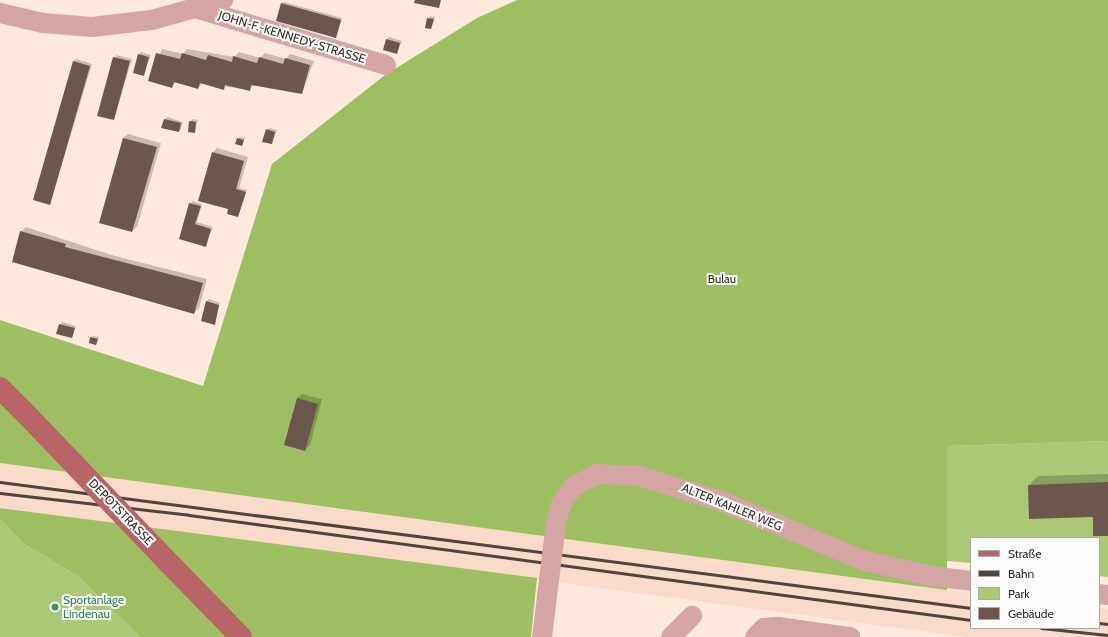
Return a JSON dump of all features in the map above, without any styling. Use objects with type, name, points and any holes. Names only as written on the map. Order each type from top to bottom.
[{"type":"main road","name":"DEPOTSTRASSE","points":[[0,388],[241,637]]},
{"type":"street","name":"JOHN-F.-KENNEDY-STRASSE","points":[[0,13],[43,23],[92,27],[133,23],[198,9],[223,0]]},
{"type":"street","name":"JOHN-F.-KENNEDY-STRASSE","points":[[198,9],[386,66]]},
{"type":"street","name":"ALTER KAHLER WEG","points":[[542,637],[556,524],[565,498],[573,487],[590,477],[615,473],[639,476],[724,502],[862,560],[931,576],[970,581]]},
{"type":"street","points":[[671,637],[692,616]]},
{"type":"street","points":[[755,637],[764,628],[850,637]]},
{"type":"shaded area","points":[[0,463],[970,593],[970,629],[1100,629],[1100,608],[1108,609],[1108,637],[966,637],[0,508]]},
{"type":"green space","name":"Bulau","points":[[517,0],[1108,0],[1108,441],[947,446],[947,590],[0,463],[0,320],[203,386],[272,164],[385,75],[477,18]]},
{"type":"green space","points":[[1108,441],[1108,577],[1100,576],[1100,537],[970,537],[970,563],[947,561],[947,446]]},
{"type":"green space","points":[[0,508],[537,578],[531,637],[140,637],[79,577],[24,544],[0,519]]},
{"type":"green space","name":"Sportanlage Lindenau","points":[[0,519],[24,544],[79,577],[140,637],[0,637]]},
{"type":"building","points":[[415,0],[441,0],[439,8],[414,3]]},
{"type":"building","points":[[281,3],[341,20],[336,38],[276,21]]},
{"type":"building","points":[[427,18],[434,19],[431,29],[425,28]]},
{"type":"building","points":[[386,39],[400,43],[397,54],[383,50]]},
{"type":"building","points":[[156,53],[180,59],[182,53],[206,60],[208,55],[232,62],[233,56],[257,63],[259,57],[283,64],[285,58],[310,65],[302,94],[251,85],[250,91],[225,85],[224,90],[200,83],[198,89],[174,82],[172,88],[148,81]]},
{"type":"building","points":[[138,54],[149,57],[144,76],[133,73]]},
{"type":"building","points":[[113,57],[130,61],[114,120],[97,116]]},
{"type":"building","points":[[73,61],[90,66],[50,205],[33,200]]},
{"type":"building","points":[[164,119],[181,123],[179,132],[161,128]]},
{"type":"building","points":[[189,121],[196,122],[195,133],[188,132]]},
{"type":"building","points":[[266,129],[275,132],[272,144],[262,142]]},
{"type":"building","points":[[123,138],[157,147],[132,232],[99,223]]},
{"type":"building","points":[[237,138],[244,140],[242,146],[235,144]]},
{"type":"building","points":[[212,152],[244,161],[236,189],[246,192],[238,217],[227,214],[228,209],[198,201]]},
{"type":"building","points":[[189,203],[201,206],[195,224],[211,229],[206,247],[179,239]]},
{"type":"building","points":[[20,231],[66,244],[65,247],[203,283],[194,314],[12,262]]},
{"type":"building","points":[[206,301],[219,305],[215,325],[201,321]]},
{"type":"building","points":[[59,324],[75,328],[72,338],[56,334]]},
{"type":"building","points":[[90,337],[98,339],[96,345],[89,343]]},
{"type":"building","points":[[297,398],[318,404],[305,451],[284,445]]},
{"type":"building","points":[[1108,482],[1108,536],[1093,536],[1093,517],[1029,519],[1028,485]]},
{"type":"railway","points":[[0,482],[970,608]]},
{"type":"railway","points":[[0,493],[189,515],[970,620]]},
{"type":"railway","points":[[1100,623],[1108,624]]},
{"type":"railway","points":[[1051,629],[1108,635]]},
{"type":"place","name":"Sportanlage Lindenau","points":[[55,607]]}]
